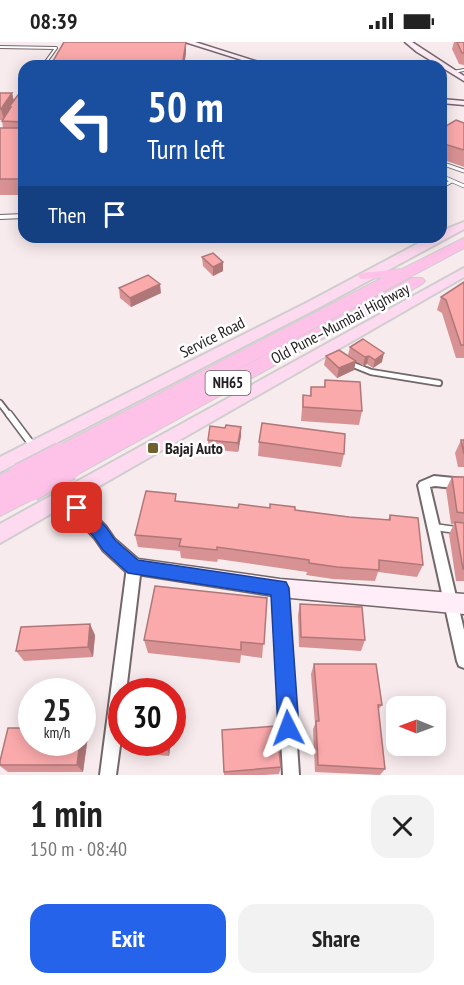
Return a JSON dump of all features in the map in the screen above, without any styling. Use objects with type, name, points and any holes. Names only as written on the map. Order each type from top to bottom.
[{"type":"highway","name":"NH65","points":[[419,281],[464,242]]},
{"type":"highway","name":"NH65","points":[[419,281],[464,256]]},
{"type":"highway","points":[[366,276],[419,281]]},
{"type":"highway","name":"Old Pune–Mumbai Highway","points":[[0,506],[25,482],[419,281]]},
{"type":"highway","name":"Old Pune–Mumbai Highway","points":[[0,486],[25,482]]},
{"type":"main road","name":"Service Road","points":[[447,234],[464,225]]},
{"type":"main road","name":"Service Road","points":[[0,465],[315,304],[429,243]]},
{"type":"main road","points":[[0,534],[333,352],[419,281],[463,274]]},
{"type":"street","points":[[176,42],[235,60]]},
{"type":"street","points":[[188,42],[248,60]]},
{"type":"street","points":[[403,42],[428,60]]},
{"type":"street","points":[[408,42],[432,60]]},
{"type":"street","points":[[447,70],[464,79]]},
{"type":"street","points":[[447,70],[464,84]]},
{"type":"street","points":[[34,447],[66,497],[100,532],[109,545],[134,567],[280,588],[457,603]]},
{"type":"street","points":[[464,484],[434,481],[424,485],[457,603],[464,661]]},
{"type":"street","points":[[108,775],[134,567]]},
{"type":"street","points":[[280,588],[291,775]]},
{"type":"lane","points":[[0,47],[56,48],[47,60]]},
{"type":"lane","points":[[447,70],[464,70]]},
{"type":"lane","points":[[447,165],[464,171]]},
{"type":"lane","points":[[447,179],[464,186]]},
{"type":"lane","points":[[447,184],[452,181]]},
{"type":"lane","points":[[0,217],[18,216]]},
{"type":"lane","points":[[347,361],[363,371],[439,383]]},
{"type":"lane","points":[[0,403],[34,447]]},
{"type":"lane","points":[[434,527],[464,531]]},
{"type":"building","points":[[64,42],[186,42],[183,60],[54,60]]},
{"type":"building","points":[[457,42],[464,42],[464,53],[462,53]]},
{"type":"building","points":[[0,93],[12,93],[1,109],[0,109]]},
{"type":"building","points":[[18,95],[18,122],[2,121],[11,107],[9,107]]},
{"type":"building","points":[[456,120],[464,123],[464,150],[447,145],[447,125]]},
{"type":"building","points":[[0,128],[18,128],[18,179],[0,179]]},
{"type":"building","points":[[213,253],[223,262],[213,267],[202,257]]},
{"type":"building","points":[[148,275],[160,284],[130,298],[119,288]]},
{"type":"building","points":[[464,282],[464,345],[461,345],[446,300],[441,297]]},
{"type":"building","points":[[363,339],[384,353],[375,360],[369,356],[365,357],[350,347]]},
{"type":"building","points":[[339,350],[356,361],[339,368],[326,356]]},
{"type":"building","points":[[325,380],[360,382],[362,411],[303,407],[303,395],[311,396],[311,387],[325,387]]},
{"type":"building","points":[[262,423],[345,434],[344,454],[259,442]]},
{"type":"building","points":[[226,425],[241,427],[238,443],[208,440],[210,426],[225,428]]},
{"type":"building","points":[[452,477],[464,477],[464,513],[457,512]]},
{"type":"building","points":[[146,491],[176,494],[175,501],[238,508],[239,504],[270,508],[270,504],[295,507],[295,510],[349,517],[390,520],[390,515],[418,518],[423,565],[379,560],[379,570],[337,567],[309,563],[309,560],[217,547],[217,550],[179,546],[181,539],[135,535]]},
{"type":"building","points":[[455,522],[464,523],[464,569],[463,569]]},
{"type":"building","points":[[155,586],[267,598],[264,644],[241,642],[241,650],[144,640]]},
{"type":"building","points":[[300,604],[362,607],[365,640],[301,637]]},
{"type":"building","points":[[90,624],[88,647],[16,651],[21,627]]},
{"type":"building","points":[[314,664],[376,664],[382,705],[378,705],[385,769],[318,765],[316,721],[319,721]]},
{"type":"building","points":[[276,726],[281,767],[224,772],[222,730]]},
{"type":"building","points":[[8,728],[18,728],[18,756],[78,756],[77,765],[0,765]]},
{"type":"place","name":"Bajaj Auto","points":[[153,448]]},
{"type":"route","points":[[77,508],[109,545],[134,567],[280,588],[288,728]]}]
